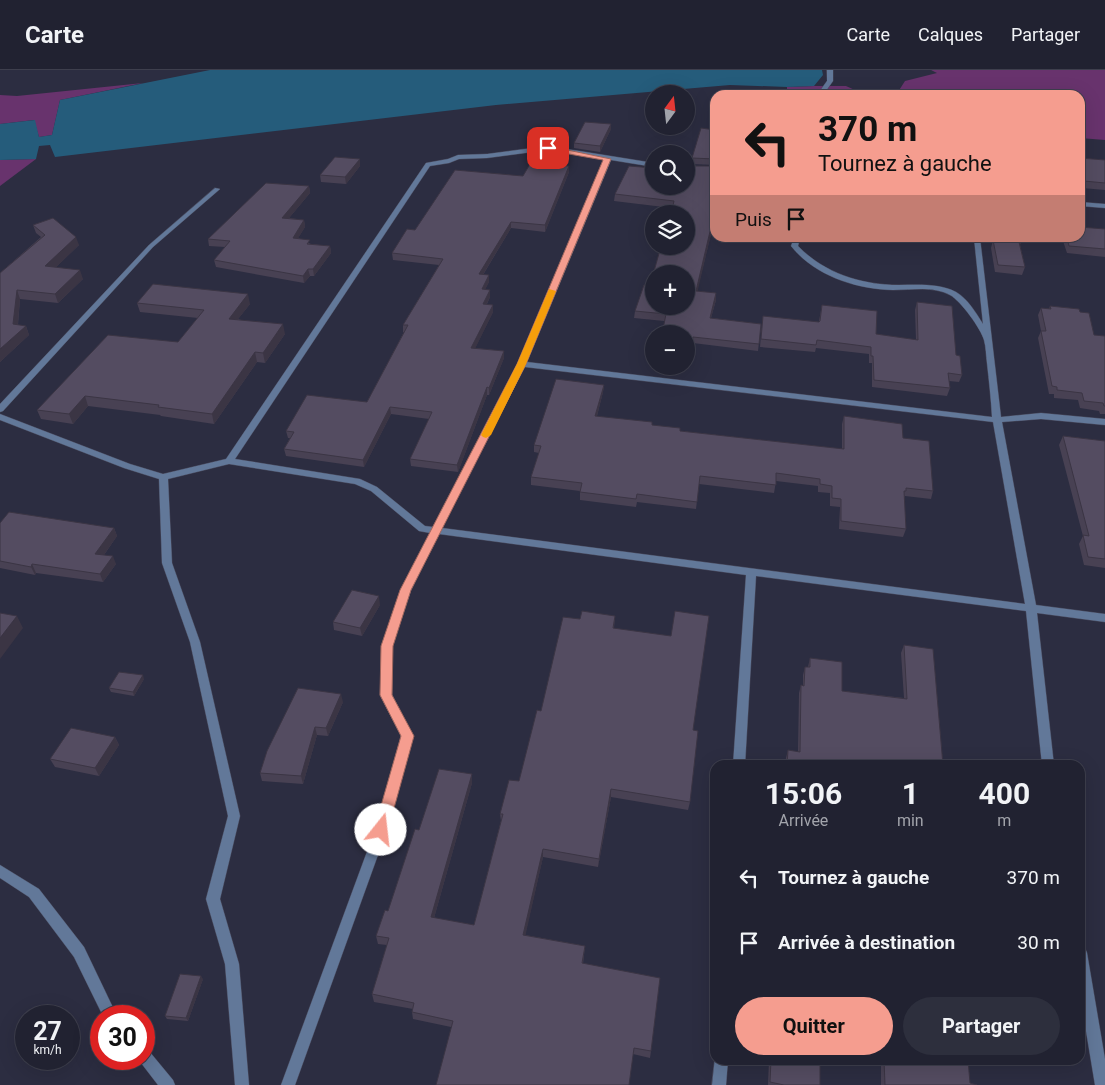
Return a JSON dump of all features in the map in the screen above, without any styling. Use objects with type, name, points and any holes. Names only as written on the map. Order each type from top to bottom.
[{"type":"street","points":[[824,90],[830,81],[830,70]]},
{"type":"street","points":[[229,462],[428,164],[444,163],[458,157],[487,156],[548,148],[645,164]]},
{"type":"street","points":[[288,1085],[381,830],[407,736],[386,695],[387,646],[406,590],[522,364],[608,159]]},
{"type":"street","points":[[695,168],[710,169]]},
{"type":"street","points":[[0,409],[151,246],[217,188]]},
{"type":"street","points":[[1085,204],[1105,206]]},
{"type":"street","points":[[796,242],[794,246],[801,254],[822,270],[854,283],[883,287],[937,289],[961,298],[988,340]]},
{"type":"street","points":[[977,242],[997,420],[1031,608],[1047,760]]},
{"type":"street","points":[[522,364],[997,420],[1041,416],[1105,422]]},
{"type":"street","points":[[0,417],[127,466],[163,477],[229,462],[358,480],[374,489],[422,529],[1105,618]]},
{"type":"street","points":[[163,477],[167,563],[195,642],[234,816],[214,899],[232,964],[242,1085]]},
{"type":"street","points":[[739,760],[751,573]]},
{"type":"street","points":[[0,871],[34,894],[79,952],[105,1005]]},
{"type":"street","points":[[1085,981],[1103,1083]]},
{"type":"street","points":[[719,1085],[721,1065]]},
{"type":"street","points":[[155,1069],[168,1085]]},
{"type":"shaded area","points":[[931,70],[1105,70],[1105,140],[1085,138],[1085,90],[899,90],[905,81],[937,73]]},
{"type":"shaded area","points":[[143,83],[60,100],[52,135],[39,137],[34,120],[0,124],[0,95],[17,96]]},
{"type":"shaded area","points":[[846,86],[855,90],[787,90],[787,87]]},
{"type":"shaded area","points":[[36,159],[0,186],[0,160]]},
{"type":"water","points":[[210,70],[822,70],[823,75],[814,86],[730,85],[695,88],[695,85],[645,85],[645,92],[496,105],[55,157],[50,145],[39,146],[36,159],[0,160],[0,124],[35,120],[39,137],[52,135],[60,100]]},
{"type":"building","points":[[585,122],[611,124],[600,146],[574,143]]},
{"type":"building","points":[[701,128],[710,129],[710,159],[695,158],[695,148]]},
{"type":"building","points":[[335,157],[360,159],[345,177],[320,175]]},
{"type":"building","points":[[1085,158],[1105,160],[1105,183],[1085,181]]},
{"type":"building","points":[[530,164],[569,166],[545,225],[511,222],[479,274],[489,275],[482,289],[490,290],[483,304],[493,305],[471,348],[504,351],[489,388],[487,387],[457,465],[410,459],[432,412],[390,407],[363,460],[284,449],[294,432],[286,431],[307,395],[367,402],[408,325],[403,325],[443,259],[392,253],[407,229],[415,230],[455,170],[523,176]]},
{"type":"building","points":[[629,166],[645,167],[645,195],[695,195],[695,166],[710,166],[710,232],[696,291],[716,293],[710,318],[761,324],[759,344],[695,337],[695,325],[664,325],[666,315],[695,315],[695,265],[656,265],[659,255],[695,255],[695,205],[673,205],[674,201],[615,194]]},
{"type":"building","points":[[266,183],[309,186],[282,218],[304,220],[293,238],[310,240],[307,244],[330,246],[313,269],[308,269],[303,276],[214,260],[230,241],[208,239]]},
{"type":"building","points":[[53,218],[76,237],[45,266],[80,270],[55,294],[17,290],[13,324],[26,326],[0,349],[0,273],[45,235],[33,225]]},
{"type":"building","points":[[1085,227],[1105,229],[1105,249],[1069,246],[1068,242],[1085,242]]},
{"type":"building","points":[[993,242],[1019,242],[1025,267],[998,265]]},
{"type":"building","points":[[153,284],[248,294],[229,319],[283,324],[263,353],[255,352],[212,414],[85,396],[69,414],[37,410],[108,335],[178,342],[204,310],[137,303]]},
{"type":"building","points":[[644,285],[645,312],[635,311]]},
{"type":"building","points":[[917,302],[952,306],[956,355],[960,356],[962,375],[948,373],[950,388],[874,380],[871,347],[817,340],[816,345],[761,339],[763,316],[819,322],[822,305],[877,311],[876,334],[918,340]]},
{"type":"building","points":[[1050,306],[1079,309],[1080,312],[1089,313],[1094,335],[1105,336],[1105,406],[1103,403],[1084,401],[1082,393],[1057,390],[1057,387],[1052,386],[1041,331],[1046,331],[1041,308],[1051,309]]},
{"type":"building","points":[[556,379],[604,385],[595,416],[652,422],[652,425],[680,428],[680,431],[844,449],[844,416],[902,424],[903,438],[929,441],[933,491],[906,488],[906,491],[904,491],[906,529],[841,521],[841,499],[832,498],[832,486],[820,484],[820,479],[776,473],[776,485],[700,476],[697,502],[637,494],[636,499],[580,492],[582,483],[531,477],[541,446],[534,445]]},
{"type":"building","points":[[1063,436],[1105,441],[1105,559],[1088,557],[1083,535],[1089,536]]},
{"type":"building","points":[[9,512],[114,528],[95,554],[113,556],[100,574],[32,564],[31,567],[0,561],[0,523]]},
{"type":"building","points":[[352,590],[379,596],[360,628],[333,622]]},
{"type":"building","points":[[582,611],[615,616],[613,628],[671,636],[675,611],[709,616],[693,730],[698,731],[690,802],[611,789],[599,859],[543,849],[523,935],[585,946],[582,963],[660,978],[651,1051],[634,1048],[629,1085],[436,1085],[453,1021],[412,1012],[414,1003],[372,994],[389,938],[376,936],[385,910],[388,911],[415,829],[419,830],[439,769],[472,774],[431,917],[474,925],[503,814],[500,814],[509,780],[519,781],[537,710],[541,711],[563,617],[580,619]]},
{"type":"building","points":[[0,613],[17,616],[0,638]]},
{"type":"building","points":[[904,645],[933,649],[943,760],[787,760],[788,750],[800,752],[801,685],[804,686],[805,667],[810,667],[810,658],[842,662],[842,691],[907,699]]},
{"type":"building","points":[[119,672],[143,675],[133,692],[109,688]]},
{"type":"building","points":[[298,688],[341,694],[326,728],[315,727],[301,776],[260,773],[267,751]]},
{"type":"building","points":[[71,728],[115,737],[95,768],[50,759]]},
{"type":"building","points":[[180,974],[201,976],[186,1018],[165,1016]]},
{"type":"building","points":[[771,1065],[820,1065],[820,1085],[784,1085],[770,1082]]},
{"type":"building","points":[[884,1065],[968,1065],[970,1083],[977,1085],[885,1085]]},
{"type":"slow traffic","points":[[486,435],[522,364],[552,291]]},
{"type":"route","points":[[381,830],[407,736],[386,695],[387,646],[398,610],[406,590],[522,364],[608,159],[548,148]]}]
